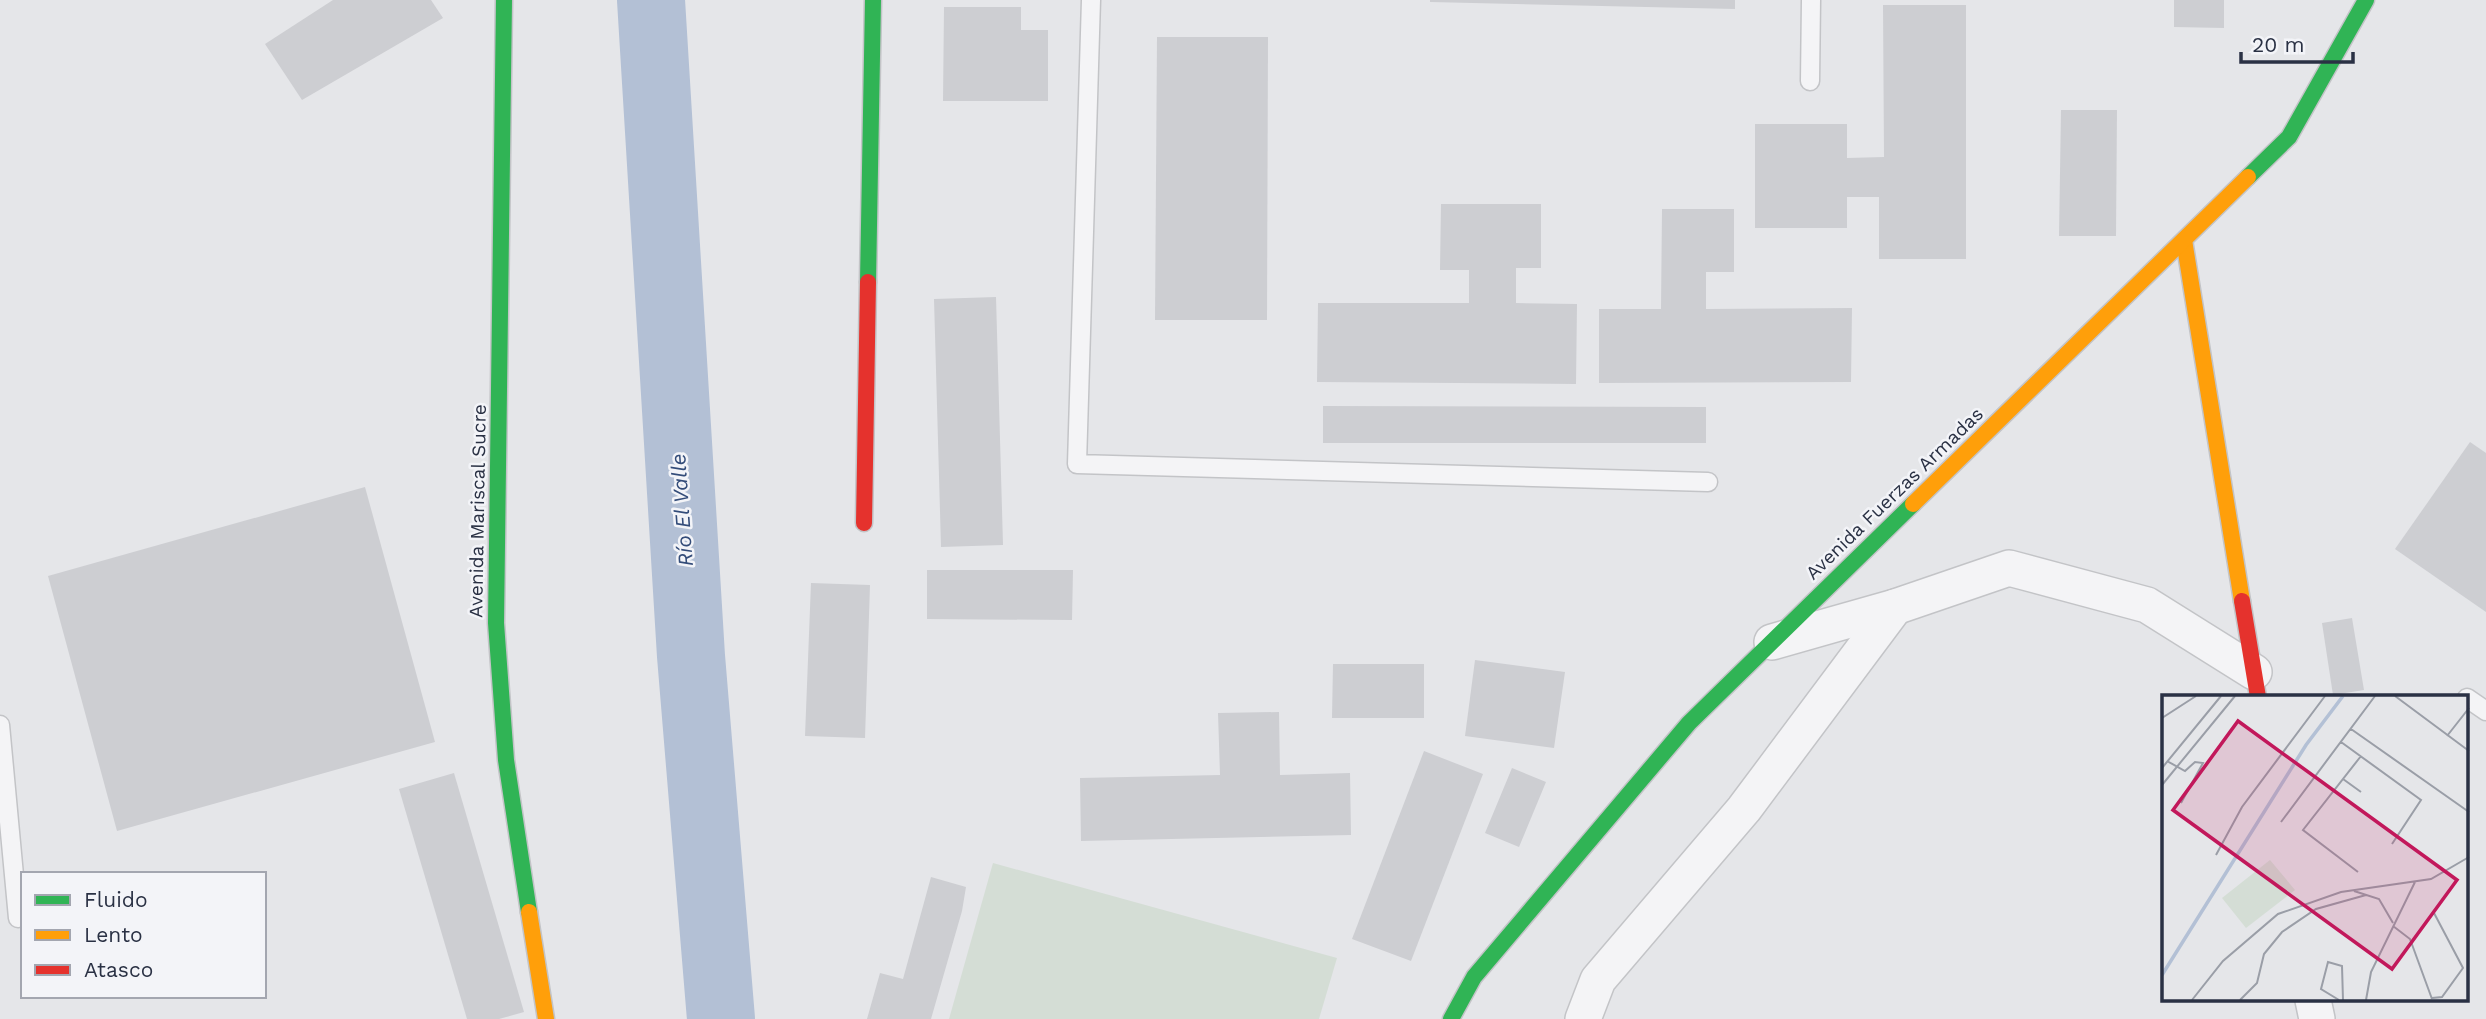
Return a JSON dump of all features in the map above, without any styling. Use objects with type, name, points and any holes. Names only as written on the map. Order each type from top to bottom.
[{"type":"street","name":"Avenida Mariscal Sucre","points":[[504,0],[496,623],[506,760],[546,1019]]},
{"type":"street","points":[[864,523],[873,0]]},
{"type":"street","name":"Avenida Fuerzas Armadas","points":[[1451,1019],[1474,977],[1689,723],[2289,137],[2366,0]]},
{"type":"street","points":[[2184,240],[2256,685]]},
{"type":"street","points":[[1772,642],[1895,607],[2010,568],[2147,605],[2256,685]]},
{"type":"street","points":[[1583,1019],[1598,980],[1744,809],[1895,607]]},
{"type":"lane","points":[[1091,0],[1077,464],[1707,482]]},
{"type":"lane","points":[[1810,81],[1811,0]]},
{"type":"lane","points":[[2256,685],[2277,695]]},
{"type":"lane","points":[[2468,699],[2486,711]]},
{"type":"lane","points":[[0,725],[18,918]]},
{"type":"shaded area","points":[[993,863],[1337,958],[1319,1019],[949,1019]]},
{"type":"building","points":[[333,0],[431,0],[443,18],[302,100],[265,44]]},
{"type":"building","points":[[1735,0],[1735,9],[1430,2]]},
{"type":"building","points":[[2174,0],[2224,0],[2224,28],[2174,27]]},
{"type":"building","points":[[1883,5],[1966,5],[1966,259],[1879,259],[1879,197],[1847,197],[1847,228],[1755,228],[1755,124],[1847,124],[1847,158],[1884,157]]},
{"type":"building","points":[[944,7],[1021,7],[1021,30],[1048,30],[1048,101],[943,101]]},
{"type":"building","points":[[1157,37],[1268,37],[1267,320],[1155,320]]},
{"type":"building","points":[[2061,110],[2117,110],[2116,236],[2059,236]]},
{"type":"building","points":[[1441,204],[1541,204],[1541,268],[1516,268],[1516,303],[1577,304],[1576,384],[1317,382],[1318,303],[1469,303],[1469,270],[1440,270]]},
{"type":"building","points":[[1662,209],[1734,209],[1734,272],[1706,272],[1706,309],[1852,308],[1851,382],[1599,383],[1599,309],[1661,309]]},
{"type":"building","points":[[996,297],[1003,545],[941,547],[934,299]]},
{"type":"building","points":[[1323,406],[1706,407],[1706,443],[1323,443]]},
{"type":"building","points":[[2470,442],[2486,453],[2486,612],[2395,549]]},
{"type":"building","points":[[365,487],[435,742],[117,831],[48,576]]},
{"type":"building","points":[[927,570],[1073,570],[1072,620],[927,619]]},
{"type":"building","points":[[811,583],[870,585],[865,738],[805,736]]},
{"type":"building","points":[[2352,618],[2364,690],[2333,695],[2322,623]]},
{"type":"building","points":[[1475,660],[1565,672],[1554,748],[1465,736]]},
{"type":"building","points":[[1333,664],[1424,664],[1424,718],[1332,718]]},
{"type":"building","points":[[1279,712],[1280,775],[1350,773],[1351,835],[1081,841],[1080,778],[1220,775],[1218,713]]},
{"type":"building","points":[[1424,751],[1483,774],[1411,961],[1352,939]]},
{"type":"building","points":[[1512,768],[1546,782],[1519,847],[1485,833]]},
{"type":"building","points":[[454,773],[524,1012],[499,1019],[467,1019],[399,789]]},
{"type":"building","points":[[931,877],[966,887],[962,911],[931,1019],[867,1019],[880,973],[903,979]]},
{"type":"waterway","name":"Río El Valle","points":[[651,0],[691,656],[721,1019]]},
{"type":"traffic: fast","points":[[504,0],[496,623],[506,760],[529,912]]},
{"type":"traffic: fast","points":[[868,282],[873,0]]},
{"type":"traffic: fast","points":[[2248,177],[2289,137],[2366,0]]},
{"type":"traffic: fast","points":[[1451,1019],[1474,977],[1689,723],[1913,504]]},
{"type":"traffic: slow","points":[[1913,504],[2248,177]]},
{"type":"traffic: slow","points":[[2184,240],[2242,601]]},
{"type":"traffic: slow","points":[[529,912],[546,1019]]},
{"type":"traffic: jam","points":[[864,523],[868,282]]},
{"type":"traffic: jam","points":[[2242,601],[2258,695]]}]
